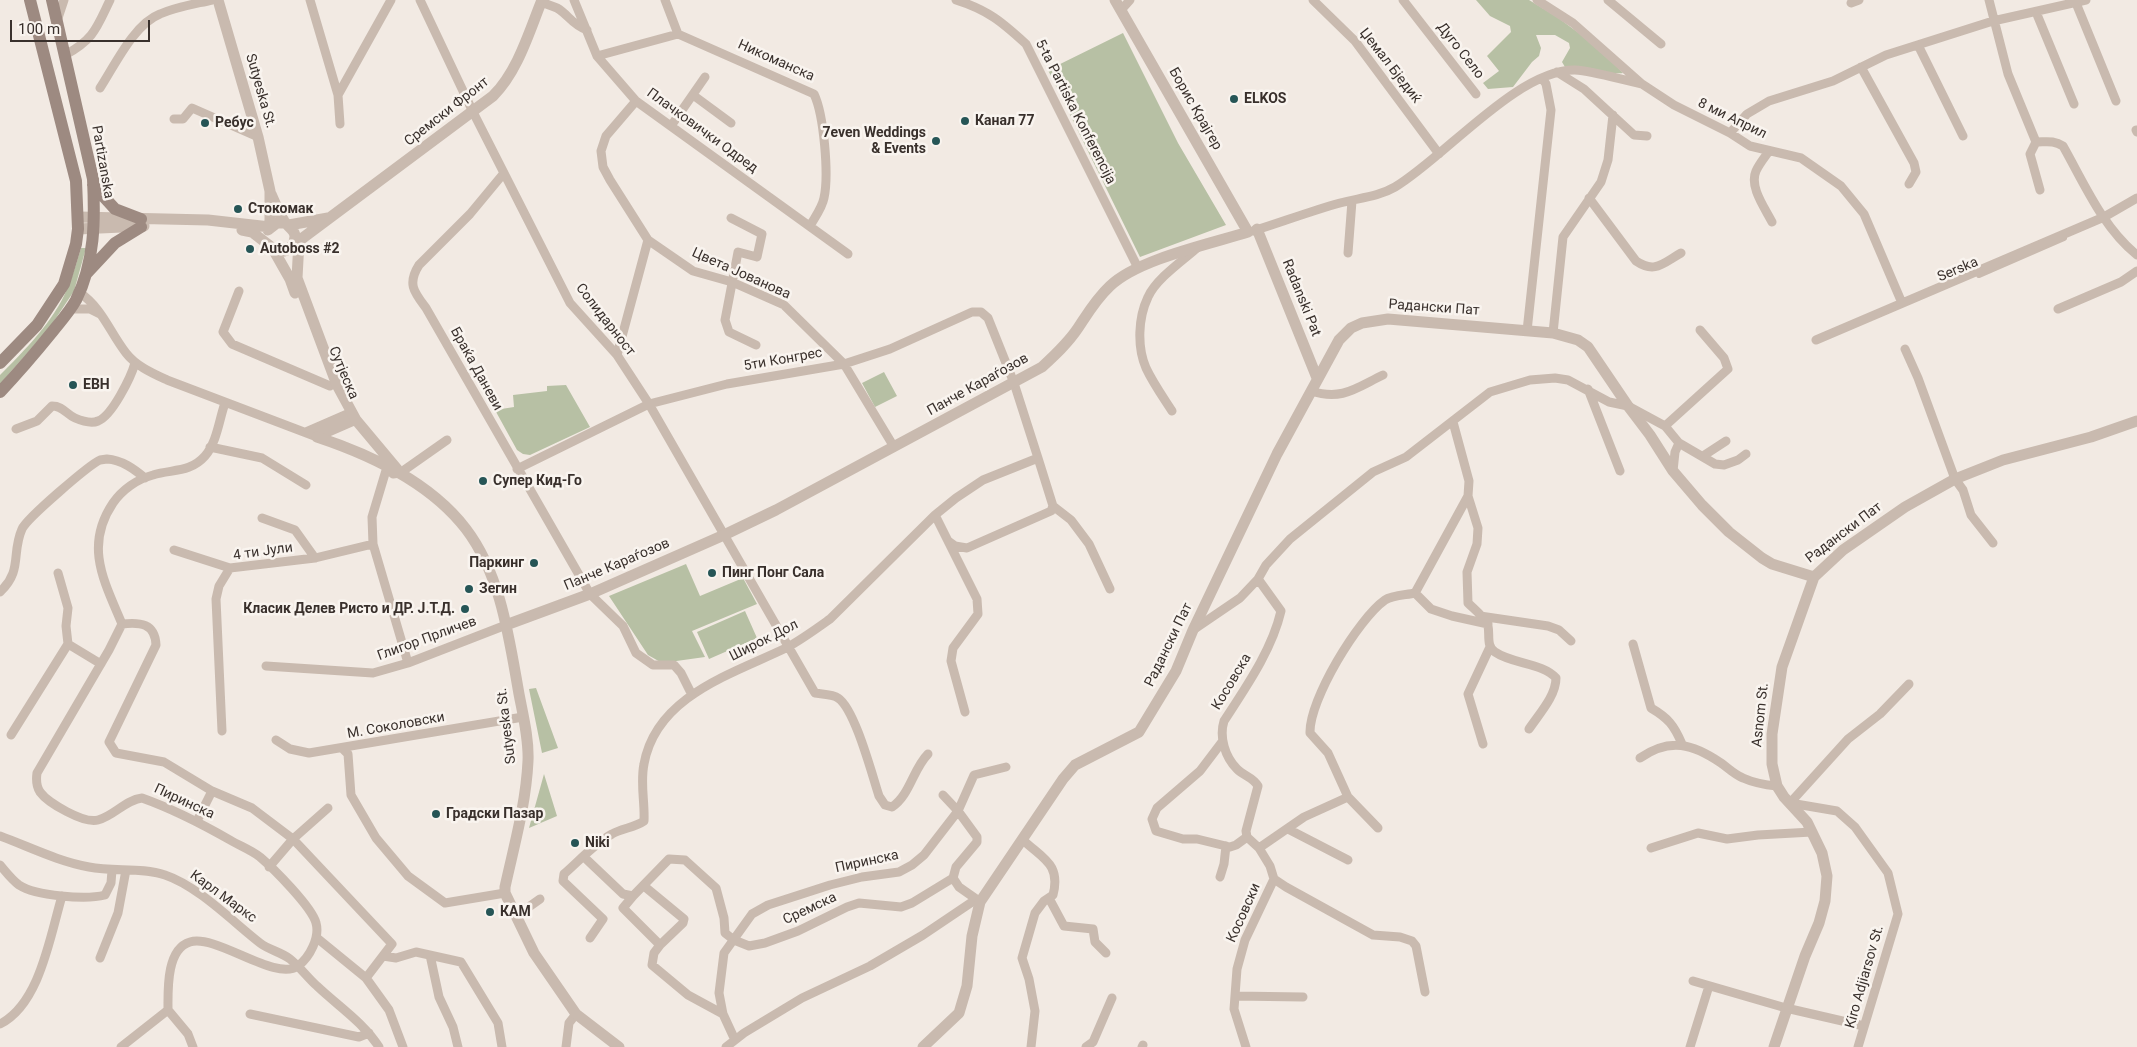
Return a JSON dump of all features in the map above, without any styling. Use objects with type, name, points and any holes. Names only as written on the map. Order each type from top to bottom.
[{"type":"main road","name":"Partizanska","points":[[0,363],[37,325],[64,284],[76,244],[79,223],[76,181],[30,0]]},
{"type":"main road","name":"Partizanska","points":[[0,392],[24,367],[70,309],[85,275],[94,224],[93,184],[52,0]]},
{"type":"main road","points":[[85,275],[115,243],[141,223],[115,209],[93,184]]},
{"type":"street","points":[[57,21],[64,0]]},
{"type":"street","points":[[65,55],[83,45],[94,32],[110,0]]},
{"type":"street","points":[[100,88],[137,31],[147,22],[159,14],[212,0]]},
{"type":"street","name":"Sutyeska St.","points":[[218,0],[258,137],[270,191]]},
{"type":"street","points":[[310,0],[338,95],[340,124]]},
{"type":"street","points":[[338,95],[391,0]]},
{"type":"street","name":"Солидарност","points":[[420,0],[473,112],[570,302],[617,355],[649,404],[815,693],[837,697],[847,708],[856,728],[879,796],[885,805],[892,807],[899,802],[921,761],[928,754]]},
{"type":"street","name":"Плачковички Одред","points":[[574,0],[597,56],[636,101],[848,254]]},
{"type":"street","points":[[597,56],[678,34],[664,0]]},
{"type":"street","name":"5-ta Partiska Konferencija","points":[[956,0],[969,4],[998,19],[1026,44],[1138,268]]},
{"type":"street","points":[[1118,5],[1130,0]]},
{"type":"street","name":"Џемал Бједиќ","points":[[1313,0],[1355,41],[1439,154]]},
{"type":"street","name":"Дуго Село","points":[[1403,0],[1476,94]]},
{"type":"street","name":"8 ми Април","points":[[1537,0],[1573,23],[1642,84],[1674,105],[1730,133],[1750,146],[1801,158],[1841,186],[1864,214],[1902,303]]},
{"type":"street","points":[[1608,0],[1661,44]]},
{"type":"street","points":[[1988,0],[2008,74],[2036,142],[2030,154],[2040,190]]},
{"type":"street","points":[[1730,133],[1747,114],[1769,100],[1833,82],[1886,55],[1993,21],[2036,12],[2069,2],[2086,0]]},
{"type":"street","points":[[542,1],[558,9],[578,27],[587,30]]},
{"type":"street","name":"Сремски Фронт","points":[[296,243],[473,112],[504,85],[542,1]]},
{"type":"street","points":[[2069,2],[2116,100]]},
{"type":"street","name":"Борис Крајгер","points":[[1118,5],[1253,231]]},
{"type":"street","points":[[2036,12],[2074,104]]},
{"type":"street","name":"Никоманска","points":[[678,34],[814,94],[819,104],[823,134],[825,193],[821,208],[810,226]]},
{"type":"street","points":[[1918,45],[1963,136]]},
{"type":"street","points":[[1861,68],[1914,163],[1916,172],[1908,184]]},
{"type":"street","points":[[1527,331],[1551,110],[1546,84],[1542,78],[1557,72],[1575,70],[1642,84]]},
{"type":"street","points":[[1557,72],[1584,89],[1634,134],[1647,136]]},
{"type":"street","points":[[671,126],[705,77]]},
{"type":"street","name":"Панче Караѓозов","points":[[506,625],[590,594],[724,536],[1014,383],[1042,367],[1078,330],[1093,303],[1112,284],[1138,268],[1197,247],[1352,200],[1373,196],[1394,187],[1439,154],[1506,100],[1542,78]]},
{"type":"street","points":[[693,95],[730,123]]},
{"type":"street","name":"Цвета Јованова","points":[[636,101],[606,136],[601,151],[604,167],[610,180],[648,240],[692,271],[732,282],[784,305],[844,364],[894,447]]},
{"type":"street","points":[[174,119],[184,119],[192,108],[258,137]]},
{"type":"street","points":[[1554,333],[1563,237],[1601,182],[1608,160],[1613,115]]},
{"type":"street","points":[[2036,142],[2051,141],[2063,146],[2104,217],[2123,243],[2137,255]]},
{"type":"street","points":[[1769,151],[1755,172],[1758,196],[1772,222]]},
{"type":"street","name":"Браќа Даневи","points":[[504,174],[470,214],[419,265],[413,274],[412,283],[416,294],[426,308],[590,594],[623,626],[636,653],[653,665],[674,665],[681,673],[692,695]]},
{"type":"street","points":[[141,223],[176,224],[252,232],[272,248],[284,251],[296,243],[295,236],[270,191]]},
{"type":"street","points":[[270,191],[270,227],[266,238],[272,248]]},
{"type":"street","points":[[1589,198],[1636,261],[1646,268],[1654,268],[1681,253]]},
{"type":"street","points":[[1818,339],[2104,217],[2137,198]]},
{"type":"street","points":[[1348,252],[1352,200]]},
{"type":"street","points":[[79,223],[208,220],[270,227],[277,223],[287,224],[332,217]]},
{"type":"street","name":"Serska","points":[[1818,339],[1821,341],[2026,256],[2104,217]]},
{"type":"street","points":[[732,218],[762,234],[757,257],[738,252],[725,320],[729,332],[756,346]]},
{"type":"street","name":"Radanski Pat","points":[[1253,231],[1317,378]]},
{"type":"street","points":[[617,355],[648,240]]},
{"type":"street","name":"Сутјеска","points":[[296,243],[297,278],[350,418]]},
{"type":"street","points":[[1172,411],[1146,368],[1140,349],[1140,330],[1148,296],[1197,247]]},
{"type":"street","name":"Сутјеска","points":[[272,248],[290,279],[330,386],[350,418],[387,467]]},
{"type":"street","points":[[2058,309],[2121,282],[2137,271]]},
{"type":"street","points":[[239,291],[223,332],[232,344],[330,386]]},
{"type":"street","points":[[79,292],[97,307],[105,317],[126,354],[136,363],[167,380],[311,435],[350,418],[400,472]]},
{"type":"street","points":[[70,309],[90,309],[105,317]]},
{"type":"street","name":"5ти Конгрес","points":[[517,469],[649,404],[728,384],[844,364],[890,349],[972,312],[981,312],[988,318],[1014,383]]},
{"type":"street","name":"Радански Пат","points":[[923,1047],[959,1013],[967,986],[977,901],[1023,840],[1063,779],[1075,765],[1139,732],[1176,672],[1193,630],[1277,454],[1339,340],[1351,328],[1375,320],[1554,333],[1578,340],[1588,347],[1673,471],[1702,506],[1729,532],[1762,558],[1772,564],[1814,577],[1843,550],[1897,512],[1954,479],[2004,460],[2091,437],[2137,421]]},
{"type":"street","points":[[1665,426],[1728,369],[1724,358],[1700,330]]},
{"type":"street","points":[[1905,349],[1918,378],[1954,479],[1963,490],[1971,515],[1993,543]]},
{"type":"street","points":[[16,429],[37,421],[52,406],[59,406],[74,418],[92,423],[99,421],[109,413],[136,363]]},
{"type":"street","points":[[1311,391],[1325,396],[1343,395],[1383,375]]},
{"type":"street","points":[[1193,630],[1240,598],[1290,539],[1373,472],[1406,457],[1490,392],[1530,380],[1555,378],[1568,380],[1588,389],[1609,402],[1628,406],[1665,426],[1679,444],[1715,464],[1724,465],[1738,460],[1746,454]]},
{"type":"street","points":[[1014,383],[1053,506],[1071,520],[1089,544],[1110,589]]},
{"type":"street","points":[[1588,389],[1620,472]]},
{"type":"street","points":[[122,624],[100,567],[99,531],[106,513],[117,497],[135,482],[155,474],[186,469],[197,464],[206,455],[210,447],[225,403]]},
{"type":"street","points":[[1453,422],[1469,481],[1468,496],[1478,528],[1478,544],[1467,572],[1468,603],[1488,624],[1490,647],[1468,694],[1483,744]]},
{"type":"street","name":"Sutyeska St.","points":[[311,435],[349,448],[400,472],[424,490],[465,529],[486,565],[506,625],[523,717],[528,760],[522,809],[505,893]]},
{"type":"street","points":[[382,480],[391,474],[400,472],[447,440]]},
{"type":"street","points":[[1703,456],[1726,441]]},
{"type":"street","points":[[1673,471],[1675,452],[1679,444]]},
{"type":"street","points":[[210,447],[262,458],[306,485]]},
{"type":"street","name":"Широк Дол","points":[[590,938],[603,919],[563,881],[564,874],[610,835],[644,821],[642,779],[648,749],[664,720],[677,706],[724,677],[788,647],[830,619],[935,515],[983,480],[1038,458]]},
{"type":"street","points":[[0,592],[14,575],[22,528],[30,517],[88,469],[100,460],[113,460],[129,466],[145,478]]},
{"type":"street","points":[[387,467],[372,517],[373,544],[408,664]]},
{"type":"street","points":[[1415,593],[1468,496]]},
{"type":"street","points":[[948,541],[955,546],[967,548],[1044,515],[1051,511],[1053,506]]},
{"type":"street","points":[[935,515],[978,599],[978,614],[953,648],[952,653],[952,661],[965,712]]},
{"type":"street","points":[[262,518],[295,530],[315,558]]},
{"type":"street","name":"4 ти Јули","points":[[222,731],[216,599],[219,586],[230,568],[315,558],[373,544]]},
{"type":"street","points":[[174,550],[230,568]]},
{"type":"street","points":[[10,735],[68,644],[66,626],[68,608],[58,573]]},
{"type":"street","name":"Asnom St.","points":[[1774,1047],[1786,1008],[1825,901],[1827,876],[1822,853],[1807,822],[1777,786],[1772,764],[1772,734],[1782,667],[1814,577]]},
{"type":"street","name":"Косовска","points":[[1222,742],[1221,731],[1224,721],[1266,650],[1281,611],[1258,579]]},
{"type":"street","points":[[1415,593],[1431,609],[1488,624]]},
{"type":"street","points":[[1378,828],[1348,797],[1328,753],[1310,733],[1309,723],[1318,698],[1360,624],[1386,598],[1415,593]]},
{"type":"street","points":[[1480,616],[1548,626],[1559,630],[1571,641]]},
{"type":"street","name":"Пиринска","points":[[212,791],[164,762],[116,753],[108,742],[156,644],[155,635],[151,628],[141,624],[122,624],[101,664],[37,773],[36,784],[40,792],[52,803],[87,820],[97,821],[112,814],[132,799],[142,798],[198,821],[259,857],[296,893],[316,922],[317,938]]},
{"type":"street","name":"Глигор Прличев","points":[[266,666],[373,673],[408,664],[506,625]]},
{"type":"street","points":[[68,644],[101,664]]},
{"type":"street","points":[[1633,644],[1651,708],[1666,717],[1676,730],[1682,744]]},
{"type":"street","points":[[1490,647],[1495,652],[1519,663],[1551,672],[1556,678],[1556,684],[1547,703],[1529,728]]},
{"type":"street","points":[[1790,803],[1848,739],[1880,714],[1909,684]]},
{"type":"street","name":"М. Соколовски","points":[[276,740],[290,750],[309,753],[523,717]]},
{"type":"street","points":[[1248,837],[1233,847],[1197,839],[1183,839],[1156,831],[1152,819],[1157,808],[1200,771],[1222,742],[1236,768],[1255,780],[1258,786],[1246,831],[1248,837],[1259,848],[1270,866],[1274,879],[1313,903],[1347,919],[1373,935],[1400,937],[1412,941],[1416,946],[1425,992]]},
{"type":"street","points":[[1640,758],[1652,750],[1682,744],[1708,754],[1742,778],[1777,786]]},
{"type":"street","points":[[343,748],[348,754],[351,795],[376,838],[408,876],[445,903],[505,893],[534,953],[576,1014],[619,1047]]},
{"type":"street","name":"Пиринска","points":[[735,1040],[723,1014],[719,993],[724,953],[752,914],[768,905],[830,885],[862,877],[899,872],[912,865],[924,855],[958,811],[974,775],[1006,768]]},
{"type":"street","points":[[198,821],[212,791],[252,808],[293,839],[392,944],[366,978]]},
{"type":"street","points":[[726,1047],[802,998],[870,966],[977,901],[959,887],[952,878],[956,867],[977,842],[977,837],[958,811],[943,795]]},
{"type":"street","points":[[1259,848],[1304,817],[1348,797]]},
{"type":"street","name":"Kiro Adjiarsov St.","points":[[1790,803],[1837,811],[1855,827],[1888,873],[1898,914],[1858,1047]]},
{"type":"street","points":[[269,867],[293,839],[328,808]]},
{"type":"street","points":[[1288,828],[1348,860]]},
{"type":"street","points":[[1651,848],[1698,833],[1727,839],[1812,832]]},
{"type":"street","name":"Карл Маркс","points":[[0,836],[35,852],[71,863],[112,870],[154,872],[166,875],[186,885],[236,921],[262,944],[289,958],[298,966]]},
{"type":"street","points":[[1023,840],[1054,868],[1056,881],[1053,895],[1044,901],[1035,913],[1022,958],[1029,978],[1036,1011],[1031,1047]]},
{"type":"street","points":[[1220,878],[1226,846]]},
{"type":"street","points":[[584,858],[623,894],[633,896]]},
{"type":"street","points":[[660,945],[623,908],[669,859],[685,860],[716,888],[724,918],[725,933],[734,940]]},
{"type":"street","points":[[0,866],[20,886],[62,896],[80,898],[95,898],[105,895],[110,883],[112,870]]},
{"type":"street","points":[[100,958],[118,913],[126,870]]},
{"type":"street","name":"Сремска","points":[[734,940],[749,946],[765,942],[798,931],[847,907],[859,904],[901,907],[935,891],[952,878]]},
{"type":"street","name":"Косовски","points":[[1246,1047],[1234,1009],[1237,969],[1244,940],[1274,879]]},
{"type":"street","points":[[644,886],[684,919],[683,923],[654,953],[652,965],[688,995],[723,1014]]},
{"type":"street","points":[[0,1024],[10,1019],[20,1010],[36,982],[62,896]]},
{"type":"street","points":[[1049,898],[1064,926],[1093,929],[1095,942],[1106,953]]},
{"type":"street","points":[[516,916],[540,899]]},
{"type":"street","points":[[194,1047],[188,1034],[168,1010],[171,966],[176,954],[190,942],[221,946],[253,961],[287,970],[298,966],[308,954],[317,938],[366,978],[388,1010],[403,1047]]},
{"type":"street","points":[[383,956],[396,958],[416,952],[461,962],[498,1023],[502,1047]]},
{"type":"street","points":[[430,955],[440,997],[458,1047]]},
{"type":"street","points":[[298,966],[316,986],[369,1034],[379,1047]]},
{"type":"street","points":[[1693,981],[1786,1008],[1864,1026]]},
{"type":"street","points":[[1690,1047],[1709,986]]},
{"type":"street","points":[[1235,996],[1303,997]]},
{"type":"street","points":[[1086,1047],[1093,1042],[1112,998]]},
{"type":"street","points":[[121,1047],[168,1010]]},
{"type":"street","points":[[250,1014],[358,1037],[369,1034]]},
{"type":"street","points":[[566,1047],[569,1023],[576,1014]]},
{"type":"green space","points":[[1476,0],[1529,0],[1557,17],[1595,45],[1623,73],[1565,67],[1562,62],[1570,48],[1569,43],[1555,35],[1536,35],[1541,48],[1539,56],[1532,62],[1513,87],[1488,89],[1483,83],[1499,71],[1487,56],[1511,32],[1510,26],[1490,16]]},
{"type":"green space","points":[[1123,33],[1178,143],[1226,225],[1140,257],[1048,70]]},
{"type":"green space","points":[[81,248],[86,248],[74,291],[50,327],[0,384],[0,375],[38,335],[54,313],[71,279]]},
{"type":"green space","points":[[884,372],[897,396],[875,407],[862,383]]},
{"type":"green space","points":[[566,385],[590,427],[530,455],[523,454],[517,450],[495,410],[514,407],[513,395],[547,391],[547,386]]},
{"type":"green space","points":[[686,564],[700,596],[743,578],[757,604],[692,631],[705,657],[662,663],[648,655],[609,596]]},
{"type":"green space","points":[[745,611],[757,638],[709,659],[697,632]]},
{"type":"green space","points":[[536,688],[558,748],[542,753],[529,689]]},
{"type":"green space","points":[[544,774],[557,816],[529,828]]},
{"type":"place","name":"ELKOS","points":[[1234,99]]},
{"type":"place","name":"Канал 77","points":[[965,121]]},
{"type":"place","name":"Ребус","points":[[205,123]]},
{"type":"place","name":"7even Weddings & Events","points":[[936,141]]},
{"type":"place","name":"Стокомак","points":[[238,209]]},
{"type":"place","name":"Autoboss #2","points":[[250,249]]},
{"type":"place","name":"ЕВН","points":[[73,385]]},
{"type":"place","name":"Супер Кид-Го","points":[[483,481]]},
{"type":"place","name":"Паркинг","points":[[534,563]]},
{"type":"place","name":"Пинг Понг Сала","points":[[712,573]]},
{"type":"place","name":"Зегин","points":[[469,589]]},
{"type":"place","name":"Класик Делев Ристо и ДР. Ј.Т.Д.","points":[[465,609]]},
{"type":"place","name":"Градски Пазар","points":[[436,814]]},
{"type":"place","name":"Niki","points":[[575,843]]},
{"type":"place","name":"КАМ","points":[[490,912]]}]
